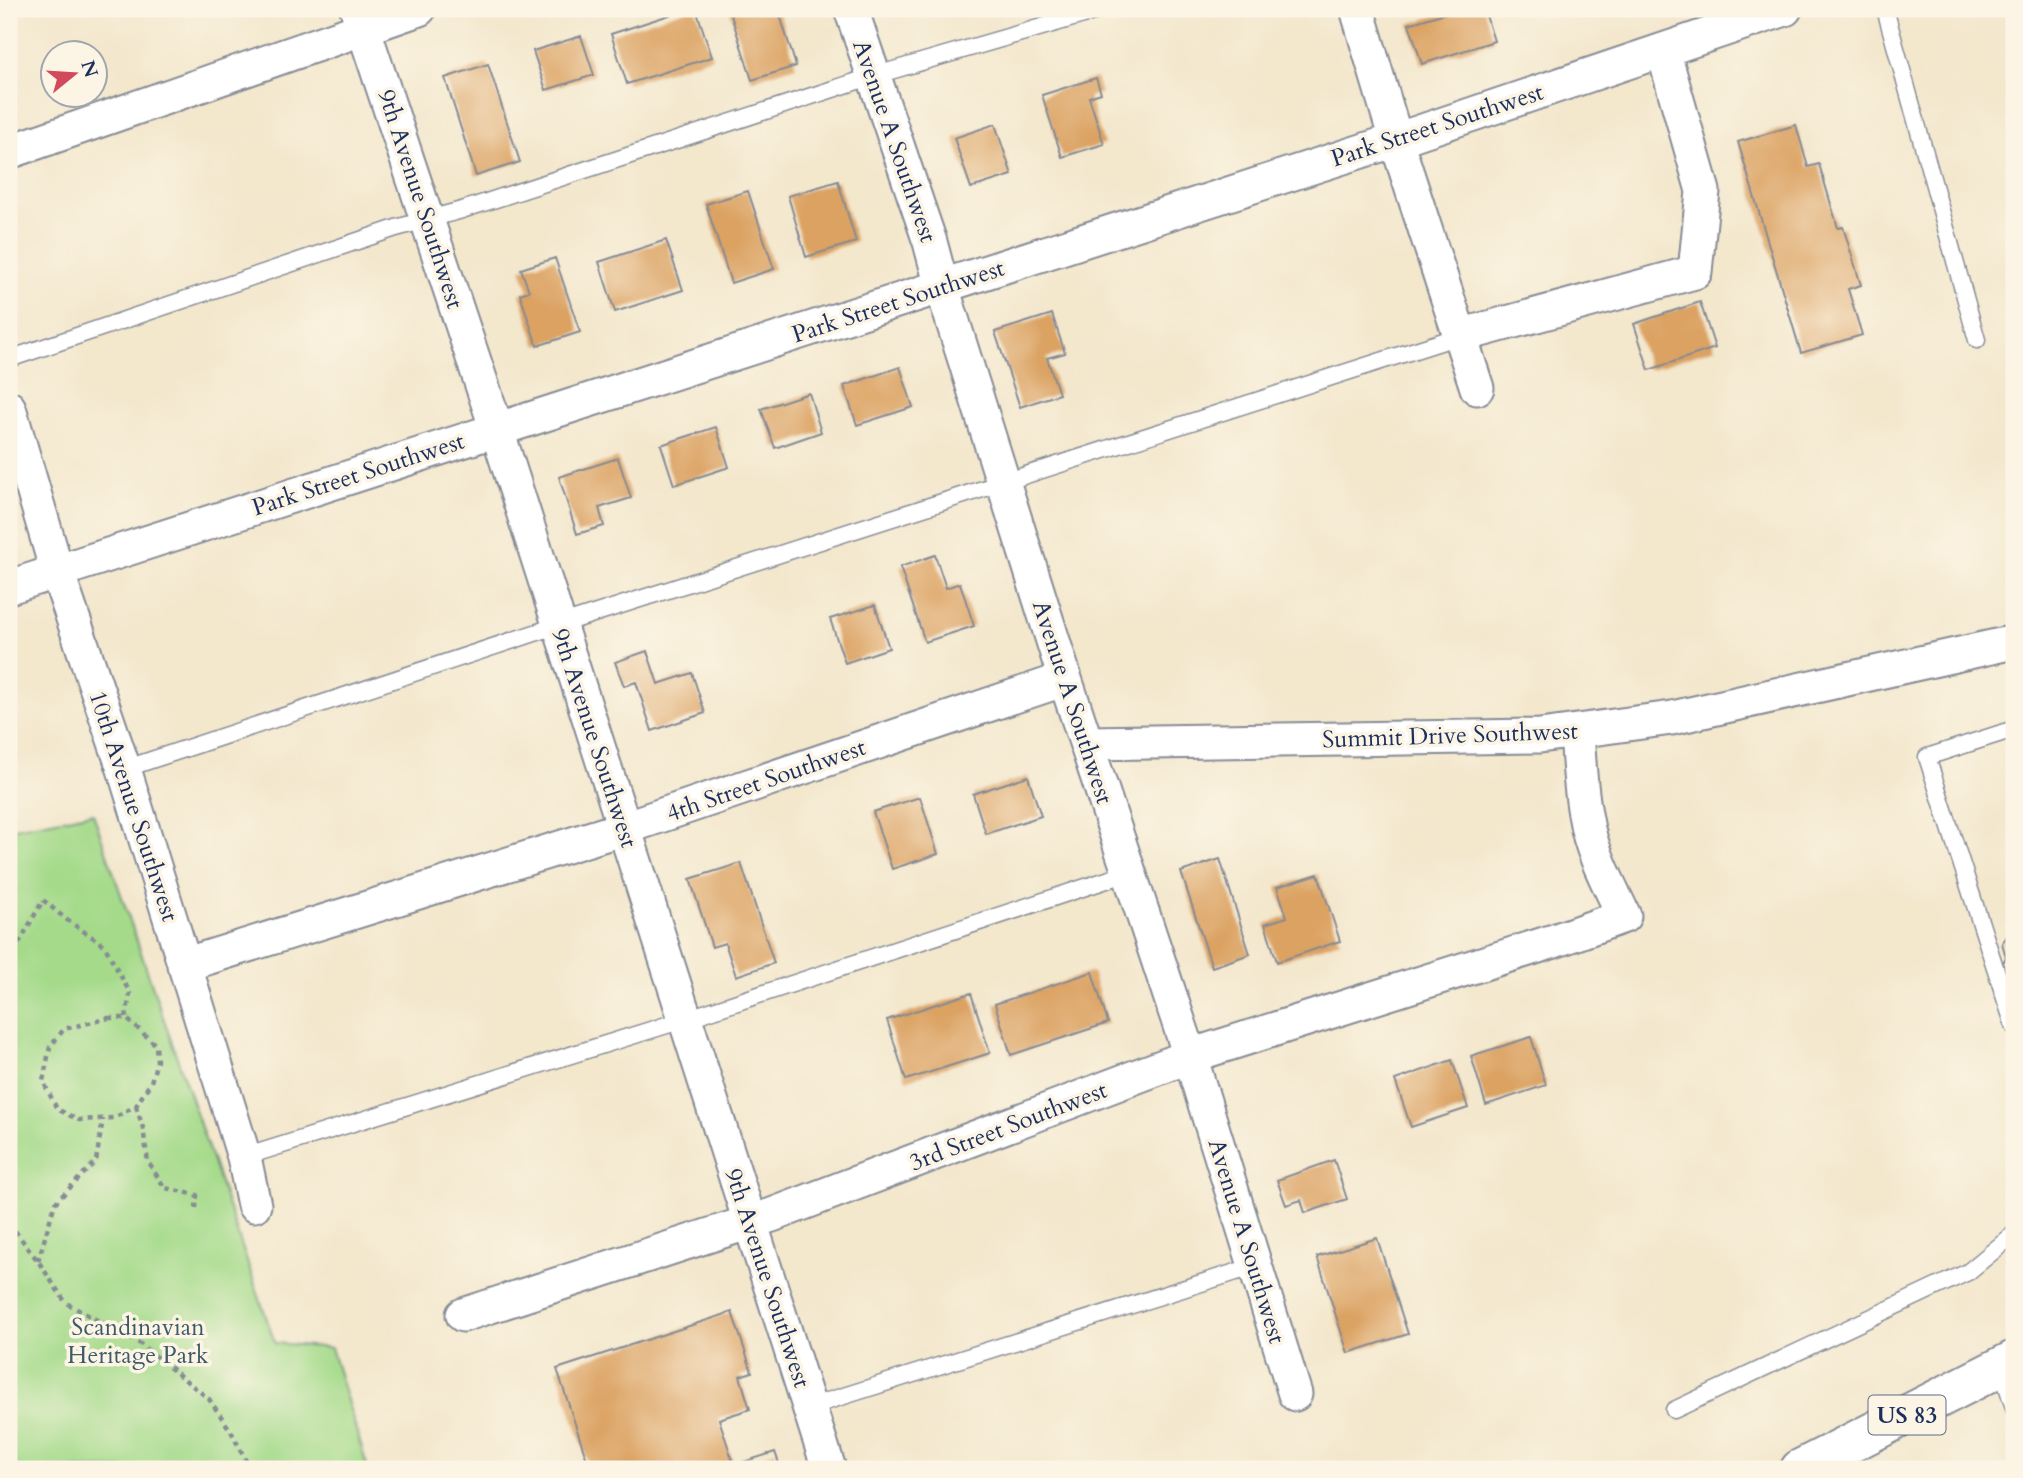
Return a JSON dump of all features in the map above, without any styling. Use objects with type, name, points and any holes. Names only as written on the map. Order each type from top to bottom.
[{"type":"main road","name":"US 83","points":[[1800,1469],[2008,1364]]},
{"type":"street","points":[[9,152],[360,19],[419,9]]},
{"type":"street","name":"Avenue A Southwest","points":[[851,9],[930,242],[1065,679],[1190,1056],[1296,1394]]},
{"type":"street","points":[[1357,9],[1396,140],[1477,388]]},
{"type":"street","name":"Park Street Southwest","points":[[9,587],[1396,140],[1785,9]]},
{"type":"street","name":"9th Avenue Southwest","points":[[360,19],[497,430],[829,1469]]},
{"type":"street","points":[[1459,336],[1695,272],[1703,191],[1663,50]]},
{"type":"street","name":"10th Avenue Southwest","points":[[9,408],[57,570],[124,769],[244,1157],[254,1205]]},
{"type":"street","name":"Summit Drive Southwest","points":[[1087,743],[1539,736],[1577,732],[1672,718],[2014,642]]},
{"type":"street","name":"4th Street Southwest","points":[[184,964],[624,828],[1065,679]]},
{"type":"street","name":"3rd Street Southwest","points":[[463,1315],[751,1222],[1190,1056],[1554,941],[1624,916],[1603,871],[1586,822],[1577,732]]},
{"type":"lane","points":[[9,359],[383,232],[429,220],[873,76],[1104,9]]},
{"type":"lane","points":[[1885,9],[1977,340]]},
{"type":"lane","points":[[124,769],[559,625],[1459,336]]},
{"type":"lane","points":[[2014,729],[1927,757],[2014,1026]]},
{"type":"lane","points":[[244,1157],[685,1018],[1128,873]]},
{"type":"lane","points":[[1674,1410],[1968,1272],[2014,1234]]},
{"type":"lane","points":[[809,1407],[1255,1266]]},
{"type":"lane","points":[[2008,1364],[2014,1408]]},
{"type":"path","points":[[9,961],[43,900],[104,946],[130,993],[126,1018]]},
{"type":"path","points":[[109,1018],[126,1018],[156,1045],[157,1061],[151,1082],[136,1106],[114,1118],[79,1120],[57,1109],[43,1081],[50,1047],[64,1029],[109,1018]]},
{"type":"path","points":[[136,1106],[143,1128],[148,1162],[166,1188],[197,1195],[196,1208]]},
{"type":"path","points":[[38,1261],[55,1203],[96,1161],[103,1119]]},
{"type":"path","points":[[9,1223],[65,1303],[139,1343],[209,1399],[231,1431],[249,1467],[247,1469]]},
{"type":"green space","name":"Scandinavian Heritage Park","points":[[93,813],[275,1343],[331,1348],[368,1469],[9,1469],[9,829]]},
{"type":"building","points":[[688,9],[696,9],[712,57],[627,84],[611,34]]},
{"type":"building","points":[[729,9],[778,9],[796,66],[752,80]]},
{"type":"building","points":[[1458,9],[1484,9],[1494,41],[1422,64],[1409,24]]},
{"type":"building","points":[[581,36],[594,75],[546,90],[533,51]]},
{"type":"building","points":[[488,64],[520,162],[476,176],[445,78]]},
{"type":"building","points":[[1096,78],[1101,93],[1089,97],[1104,144],[1062,157],[1042,95]]},
{"type":"building","points":[[995,124],[1012,175],[971,188],[954,138]]},
{"type":"building","points":[[1796,125],[1808,167],[1819,164],[1838,228],[1843,227],[1861,285],[1848,289],[1862,335],[1801,353],[1738,142]]},
{"type":"building","points":[[838,181],[856,242],[806,257],[788,196]]},
{"type":"building","points":[[748,191],[774,269],[731,283],[706,204]]},
{"type":"building","points":[[666,240],[683,290],[615,312],[599,262]]},
{"type":"building","points":[[555,258],[580,332],[537,346],[520,294],[529,291],[521,269]]},
{"type":"building","points":[[1700,302],[1715,348],[1649,370],[1634,324]]},
{"type":"building","points":[[1052,314],[1065,353],[1047,358],[1059,394],[1020,407],[995,332]]},
{"type":"building","points":[[900,367],[913,407],[857,425],[844,386]]},
{"type":"building","points":[[809,393],[821,432],[775,448],[761,409]]},
{"type":"building","points":[[716,427],[729,467],[674,485],[661,445]]},
{"type":"building","points":[[618,458],[631,498],[599,508],[604,526],[577,534],[559,477]]},
{"type":"building","points":[[935,555],[946,588],[960,583],[974,626],[925,642],[900,567]]},
{"type":"building","points":[[875,605],[889,648],[845,663],[830,619]]},
{"type":"building","points":[[647,651],[658,684],[692,673],[705,713],[652,731],[636,682],[624,686],[615,662]]},
{"type":"building","points":[[1028,776],[1041,816],[986,834],[973,794]]},
{"type":"building","points":[[920,797],[938,854],[892,869],[873,812]]},
{"type":"building","points":[[1220,859],[1250,954],[1212,967],[1181,872]]},
{"type":"building","points":[[741,863],[774,963],[736,976],[725,943],[712,947],[690,879]]},
{"type":"building","points":[[1318,874],[1340,941],[1277,962],[1265,924],[1287,917],[1277,887]]},
{"type":"building","points":[[2014,928],[2014,1003],[2000,969],[2006,957],[2002,943]]},
{"type":"building","points":[[1092,972],[1108,1023],[1011,1055],[995,1004]]},
{"type":"building","points":[[971,993],[990,1053],[906,1080],[887,1020]]},
{"type":"building","points":[[1531,1037],[1546,1085],[1486,1105],[1471,1056]]},
{"type":"building","points":[[1452,1060],[1468,1108],[1411,1127],[1395,1080]]},
{"type":"building","points":[[1334,1160],[1347,1199],[1305,1213],[1301,1200],[1286,1205],[1277,1180]]},
{"type":"building","points":[[1377,1238],[1408,1334],[1348,1353],[1317,1257]]},
{"type":"building","points":[[732,1312],[752,1372],[740,1376],[750,1409],[719,1419],[734,1465],[775,1452],[781,1469],[590,1469],[557,1369]]}]
